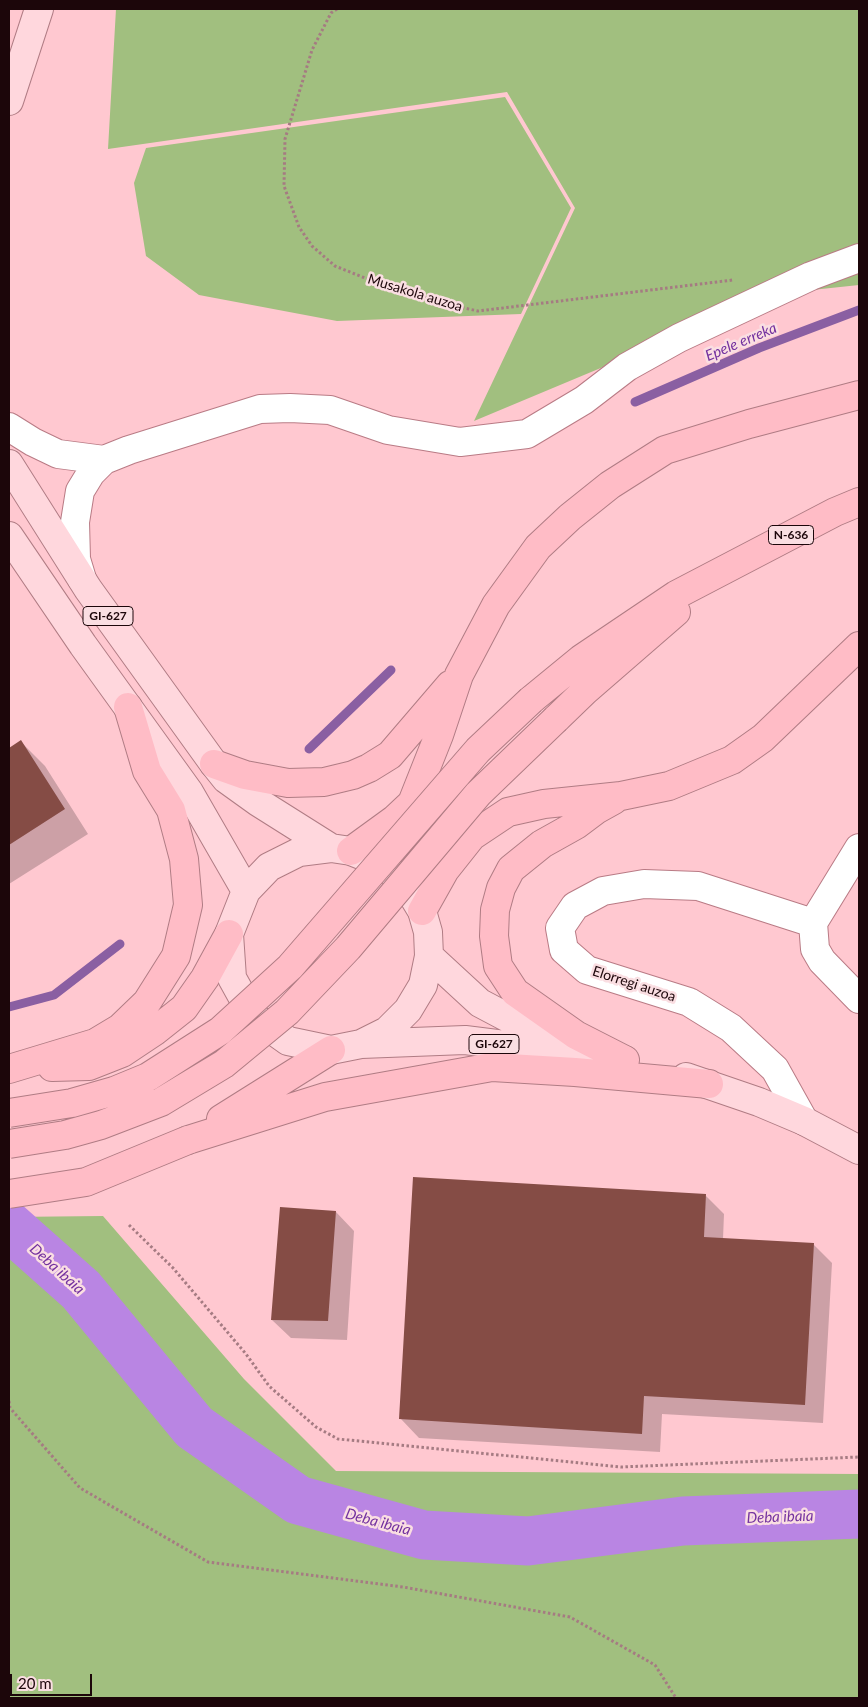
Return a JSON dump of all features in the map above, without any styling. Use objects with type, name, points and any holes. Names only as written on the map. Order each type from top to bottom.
[{"type":"highway","points":[[341,849],[395,819],[412,803],[439,735],[459,675],[496,605],[538,547],[570,517],[610,485],[665,450],[749,424],[859,395]]},
{"type":"highway","name":"N-636","points":[[726,571],[787,537],[859,502]]},
{"type":"highway","points":[[9,1113],[72,1103],[114,1091],[148,1076],[220,1031],[290,967],[478,750],[532,700],[581,659],[629,626],[676,595],[726,571]]},
{"type":"highway","points":[[9,1144],[65,1135],[102,1125],[161,1102],[224,1064],[287,1012],[348,948],[478,794],[609,670],[726,571]]},
{"type":"highway","points":[[422,911],[445,870],[472,836],[508,812],[544,804],[622,796],[669,786],[732,760],[764,738],[859,646]]},
{"type":"highway","points":[[214,764],[245,774],[288,783],[324,782],[353,775],[369,768],[390,754],[459,675]]},
{"type":"highway","points":[[9,1069],[95,1043],[120,1028],[147,1002],[176,956],[188,906],[184,859],[171,810],[147,771],[128,707]]},
{"type":"highway","points":[[622,796],[542,844],[511,869],[501,888],[495,910],[494,936],[498,966],[515,992],[576,1036],[625,1060]]},
{"type":"highway","points":[[9,1069],[89,1066],[122,1053],[184,1008],[205,978],[229,934]]},
{"type":"highway","points":[[188,1140],[331,1050]]},
{"type":"highway","points":[[9,1194],[86,1182],[188,1140],[325,1097],[492,1067],[709,1084]]},
{"type":"main road","points":[[9,101],[39,9]]},
{"type":"main road","name":"GI-627","points":[[9,464],[84,582],[226,779],[258,802],[341,849],[381,863],[405,884],[422,911],[428,932],[429,956],[423,985],[408,1010],[387,1031],[362,1044]]},
{"type":"main road","name":"GI-627","points":[[9,536],[83,645],[189,792],[246,891]]},
{"type":"main road","points":[[9,557],[83,645]]},
{"type":"main road","name":"GI-627","points":[[341,849],[299,852],[269,867],[246,891],[229,934],[232,978],[253,1016],[288,1042],[331,1050],[362,1044],[465,1040],[625,1060]]},
{"type":"main road","name":"GI-627","points":[[429,956],[480,1002],[516,1022],[625,1060],[709,1084],[804,1121],[859,1150]]},
{"type":"street","points":[[84,582],[76,559],[75,522],[80,491],[91,473],[104,460],[138,447],[260,409],[330,410],[388,430],[460,442],[528,434],[584,400],[628,367],[680,338],[811,276],[859,258]]},
{"type":"street","points":[[9,427],[33,442],[58,454],[104,460]]},
{"type":"street","points":[[859,848],[813,923],[815,949],[822,962],[859,999]]},
{"type":"street","name":"Elorregi auzoa","points":[[804,1121],[775,1069],[731,1028],[688,1002],[587,970],[564,950],[560,928],[575,906],[603,891],[644,884],[698,886],[813,923]]},
{"type":"path","name":"Musakola auzoa","points":[[337,9],[331,13],[312,50],[286,139],[284,186],[299,227],[312,246],[336,266],[366,278],[400,286],[436,302],[478,310],[742,279]]},
{"type":"path","points":[[129,1225],[173,1268],[246,1354],[268,1386],[316,1427],[338,1439],[621,1467],[859,1457]]},
{"type":"path","points":[[9,1401],[10,1408],[80,1488],[208,1562],[403,1587],[570,1616],[655,1664],[676,1698]]},
{"type":"green space","points":[[116,9],[859,9],[859,260],[474,421],[575,208],[507,92],[108,149]]},
{"type":"green space","points":[[505,97],[571,208],[521,314],[337,321],[199,295],[146,256],[134,183],[146,148]]},
{"type":"green space","points":[[859,265],[859,285],[793,292]]},
{"type":"green space","points":[[103,1216],[244,1379],[336,1471],[859,1474],[859,1698],[9,1698],[9,1217]]},
{"type":"building","points":[[21,740],[65,809],[9,845],[9,748]]},
{"type":"building","points":[[413,1177],[706,1194],[704,1237],[814,1243],[805,1405],[644,1396],[642,1434],[399,1419]]},
{"type":"building","points":[[280,1207],[336,1211],[328,1321],[271,1320]]},
{"type":"waterway","name":"Epele erreka","points":[[635,402],[759,348],[859,310]]},
{"type":"waterway","points":[[309,749],[391,670]]},
{"type":"waterway","name":"Epele erreka","points":[[9,1007],[54,995],[120,944]]},
{"type":"waterway","name":"Deba ibaia","points":[[9,1226],[81,1290],[194,1427],[298,1500],[424,1535],[528,1541],[683,1521],[859,1514]]}]
